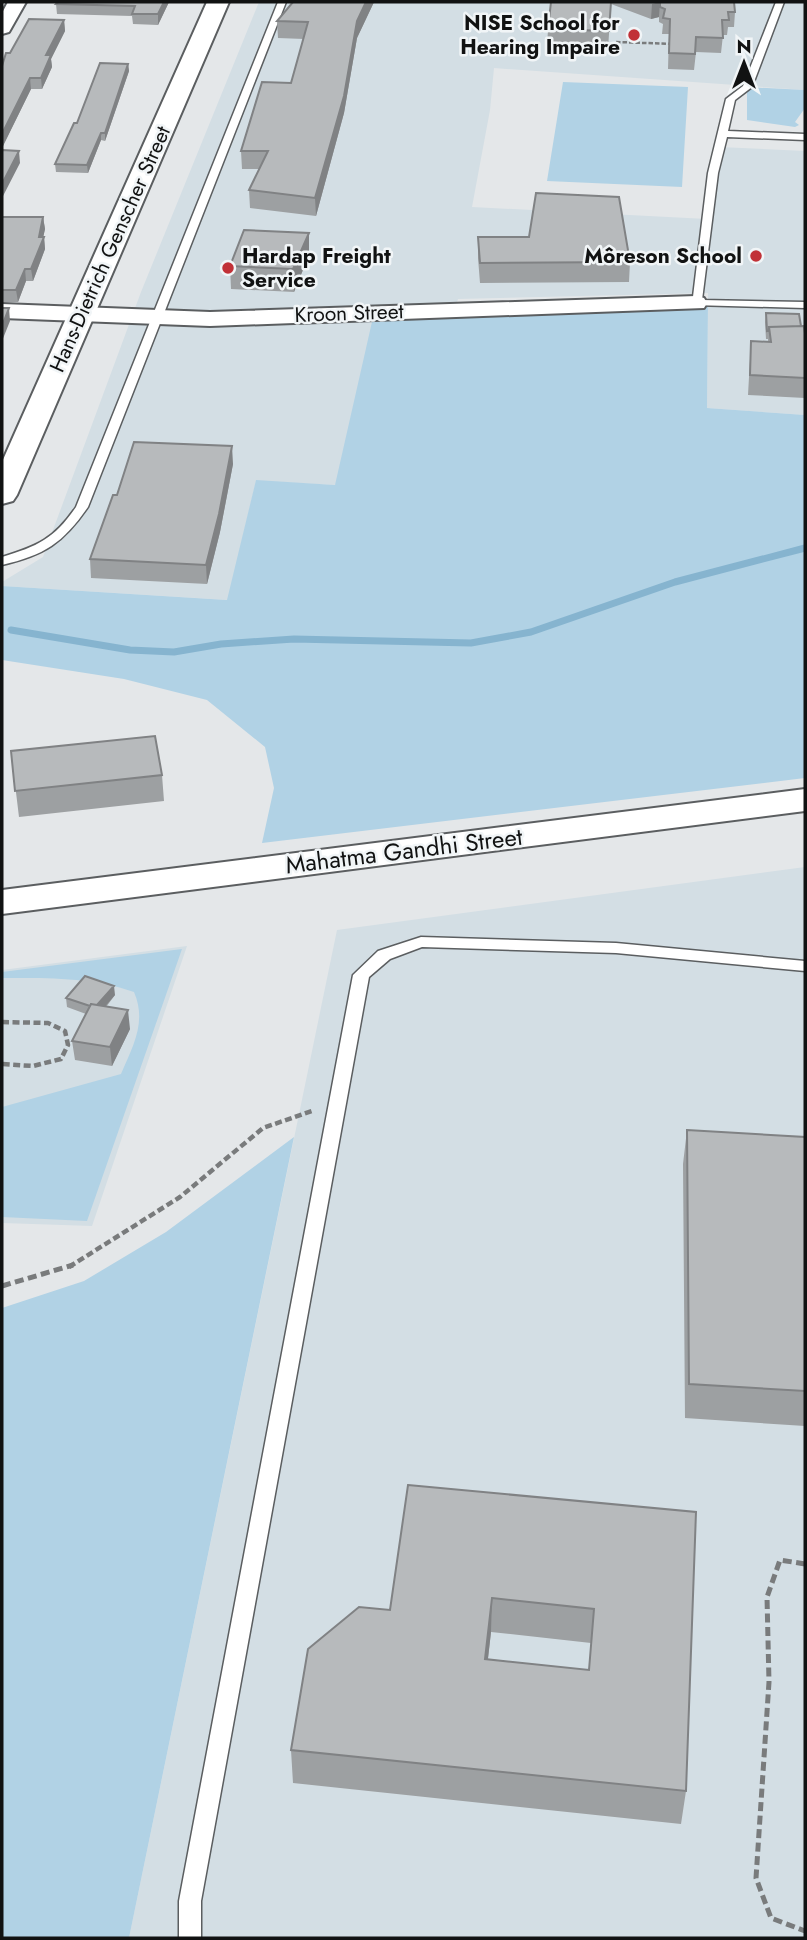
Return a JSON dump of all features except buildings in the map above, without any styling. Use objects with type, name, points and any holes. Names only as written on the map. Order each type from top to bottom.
[{"type":"street","points":[[2,28],[17,2]]},
{"type":"street","name":"Hans-Dietrich Genscher Street","points":[[2,495],[218,2]]},
{"type":"street","name":"Kroon Street","points":[[2,311],[155,318],[696,303]]},
{"type":"street","name":"Mahatma Gandhi Street","points":[[2,902],[805,800]]},
{"type":"street","points":[[2,881],[68,885],[146,884]]},
{"type":"street","points":[[2,914],[146,884]]},
{"type":"lane","points":[[2,561],[51,545],[63,535],[82,508],[155,318],[215,178],[282,2]]},
{"type":"lane","points":[[780,2],[747,87],[731,99],[713,173],[696,303],[805,305]]},
{"type":"lane","points":[[722,134],[805,137]]},
{"type":"lane","points":[[190,1938],[190,1901],[361,975],[384,956],[421,942],[616,948],[805,966]]},
{"type":"path","points":[[616,42],[676,44]]},
{"type":"path","points":[[2,1022],[48,1023],[65,1031],[69,1041],[68,1050],[61,1059],[33,1066],[2,1064]]},
{"type":"path","points":[[2,1286],[71,1266],[180,1197],[262,1128],[336,1103]]},
{"type":"path","points":[[805,1564],[780,1560],[767,1597],[769,1682],[756,1878],[771,1918],[805,1931]]},
{"type":"shaded area","points":[[259,2],[805,2],[805,90],[494,68],[490,110],[472,207],[707,219],[719,147],[805,151],[805,415],[707,408],[708,293],[458,299],[455,309],[335,485],[256,481],[228,600],[2,586],[2,582],[43,557],[141,292]]},
{"type":"shaded area","points":[[563,82],[688,87],[682,187],[547,181]]},
{"type":"shaded area","points":[[747,87],[805,90],[805,108],[795,122],[799,125],[795,127],[747,120]]},
{"type":"shaded area","points":[[708,303],[707,408],[805,415],[805,778],[262,843],[274,788],[265,747],[207,700],[124,679],[2,660],[2,586],[227,600],[256,480],[335,485],[374,313]]},
{"type":"shaded area","points":[[805,867],[805,1938],[129,1938],[337,930]]},
{"type":"shaded area","points":[[187,946],[92,1226],[2,1223],[2,970]]},
{"type":"shaded area","points":[[182,949],[87,1221],[2,1217],[2,1107],[121,1074],[137,1034],[139,1014],[134,992],[118,987],[52,978],[2,978],[2,972]]},
{"type":"shaded area","points":[[294,1137],[129,1938],[2,1938],[2,1308],[84,1281],[166,1232]]},
{"type":"waterway","points":[[11,630],[130,650],[174,652],[221,644],[294,639],[471,643],[531,632],[675,582],[805,548]]},
{"type":"place","name":"NISE School for Hearing Impaire","points":[[634,35]]},
{"type":"place","name":"Môreson School","points":[[756,256]]},
{"type":"place","name":"Hardap Freight Service","points":[[228,268]]}]
